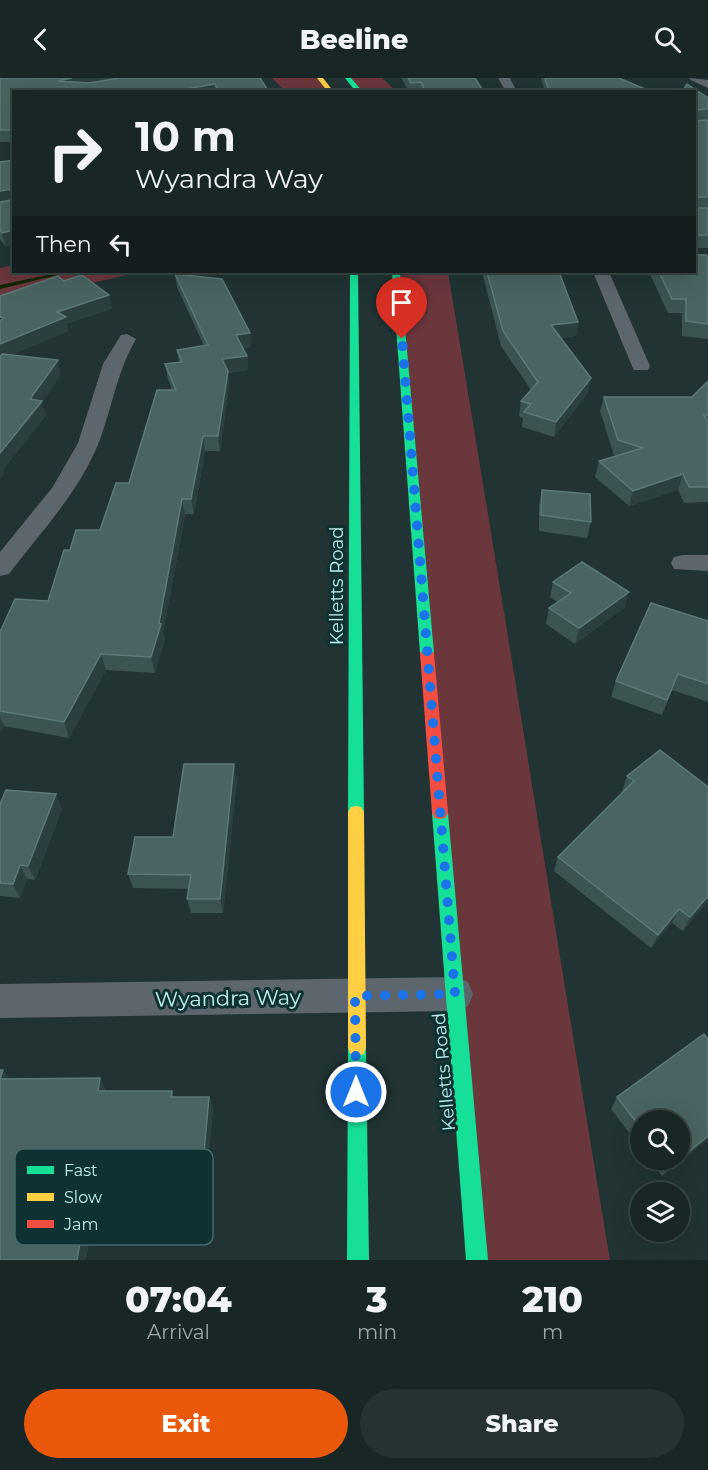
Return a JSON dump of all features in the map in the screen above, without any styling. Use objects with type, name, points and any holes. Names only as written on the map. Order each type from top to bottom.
[{"type":"main road","points":[[320,78],[329,90]]},
{"type":"main road","points":[[348,78],[358,90]]},
{"type":"main road","name":"Kelletts Road","points":[[354,273],[357,1260]]},
{"type":"main road","name":"Kelletts Road","points":[[396,273],[477,1260]]},
{"type":"street","points":[[695,78],[708,85]]},
{"type":"street","points":[[601,273],[641,366]]},
{"type":"street","points":[[0,568],[47,512],[68,480],[96,421],[112,364],[127,339]]},
{"type":"street","points":[[683,563],[708,563]]},
{"type":"street","name":"Wyandra Way","points":[[0,1001],[455,994]]},
{"type":"shaded area","points":[[272,78],[320,78],[330,90],[284,90]]},
{"type":"shaded area","points":[[348,78],[382,78],[395,90],[359,90]]},
{"type":"shaded area","points":[[12,265],[12,273],[136,273],[0,304],[0,268]]},
{"type":"shaded area","points":[[396,273],[448,273],[610,1260],[477,1260]]},
{"type":"building","points":[[0,78],[72,78],[58,81],[89,83],[119,78],[260,78],[268,90],[218,90],[215,84],[180,90],[12,90],[12,130],[0,130]]},
{"type":"building","points":[[408,78],[475,78],[483,90],[424,90],[421,82],[411,83]]},
{"type":"building","points":[[545,78],[619,78],[647,90],[548,90]]},
{"type":"building","points":[[687,84],[696,90],[683,90]]},
{"type":"building","points":[[696,90],[708,98],[708,109],[696,110]]},
{"type":"building","points":[[708,120],[708,197],[696,197],[696,121]]},
{"type":"building","points":[[12,160],[12,189],[0,191],[0,162]]},
{"type":"building","points":[[12,200],[12,230],[2,233],[0,230],[0,202]]},
{"type":"building","points":[[696,208],[708,208],[708,235],[696,235]]},
{"type":"building","points":[[696,255],[706,255],[708,258],[708,324],[686,321],[686,299],[672,299],[659,273],[696,273]]},
{"type":"building","points":[[487,273],[559,273],[578,322],[551,325],[591,378],[556,422],[524,412],[531,404],[521,401],[538,382],[503,331]]},
{"type":"building","points":[[175,274],[222,279],[250,333],[236,335],[247,356],[222,359],[228,371],[218,436],[203,436],[191,499],[182,499],[159,623],[161,624],[151,657],[101,654],[64,722],[0,711],[0,632],[15,599],[48,601],[64,550],[70,550],[76,530],[100,530],[116,483],[129,483],[157,390],[176,390],[165,364],[182,362],[177,350],[208,345]]},
{"type":"building","points":[[82,275],[109,295],[57,312],[66,317],[0,344],[0,321],[3,318],[0,317],[0,296],[58,276],[64,281]]},
{"type":"building","points":[[2,354],[58,360],[30,399],[42,401],[0,453],[0,357]]},
{"type":"building","points":[[708,381],[708,415],[704,415],[708,422],[708,487],[689,487],[683,474],[633,491],[599,461],[643,448],[618,440],[604,397],[692,397]]},
{"type":"building","points":[[542,490],[590,494],[591,522],[541,515]]},
{"type":"building","points":[[582,562],[629,592],[579,628],[549,608],[571,593],[553,582]]},
{"type":"building","points":[[651,603],[708,621],[708,684],[678,674],[667,700],[616,681]]},
{"type":"building","points":[[660,750],[708,787],[708,896],[690,917],[679,909],[658,935],[558,857],[634,781],[627,776]]},
{"type":"building","points":[[184,764],[234,764],[220,899],[187,899],[191,875],[128,874],[135,837],[173,837]]},
{"type":"building","points":[[6,790],[56,794],[28,866],[20,865],[13,884],[0,883],[0,804]]},
{"type":"building","points":[[704,1034],[708,1039],[708,1136],[690,1151],[690,1110],[630,1110],[630,1114],[617,1097]]},
{"type":"building","points":[[100,1078],[98,1091],[172,1091],[171,1097],[209,1097],[204,1149],[15,1149],[15,1245],[79,1245],[77,1260],[0,1260],[0,1079]]},
{"type":"waterway","points":[[0,287],[63,273]]},
{"type":"traffic: fast","points":[[348,78],[358,90]]},
{"type":"traffic: fast","points":[[354,273],[356,812]]},
{"type":"traffic: fast","points":[[396,273],[427,653]]},
{"type":"traffic: fast","points":[[440,813],[477,1260]]},
{"type":"traffic: fast","points":[[357,1047],[358,1260]]},
{"type":"traffic: slow","points":[[320,78],[329,90]]},
{"type":"traffic: slow","points":[[356,812],[357,1047]]},
{"type":"traffic: jam","points":[[427,653],[440,813]]},
{"type":"route","points":[[356,1092],[355,996],[455,994],[402,339]]}]
